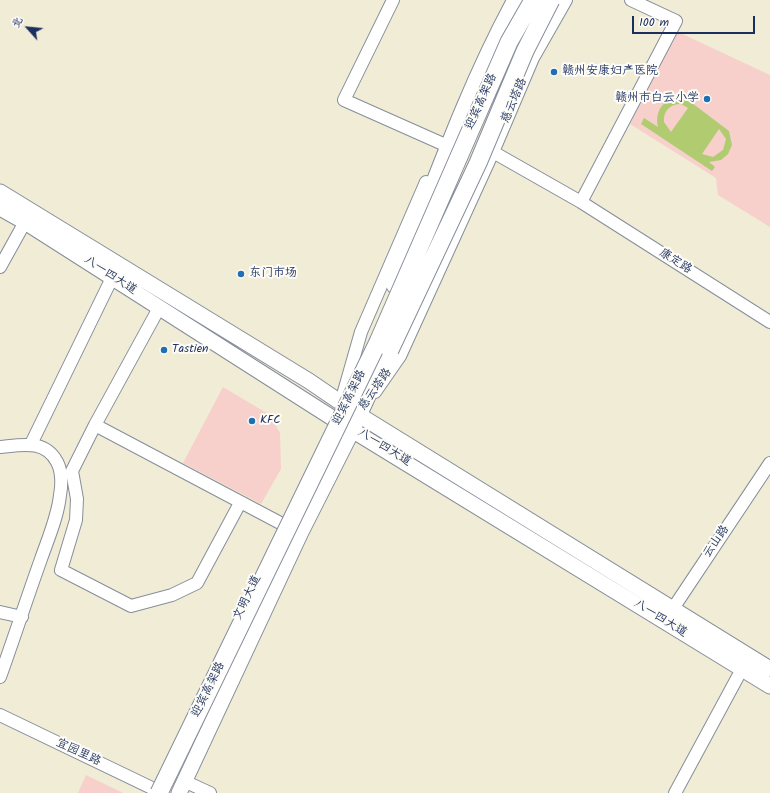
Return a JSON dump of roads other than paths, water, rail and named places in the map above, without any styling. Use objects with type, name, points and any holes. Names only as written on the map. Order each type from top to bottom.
[{"type":"highway","points":[[373,339],[456,131],[496,38],[516,0]]},
{"type":"highway","points":[[390,350],[478,163],[546,1]]},
{"type":"highway","name":"迎宾高架路","points":[[160,792],[295,529],[386,345],[518,47],[546,1]]},
{"type":"main road","name":"慈云塔路","points":[[341,402],[351,385],[373,339],[500,39],[522,0]]},
{"type":"main road","name":"八一四大道","points":[[0,192],[34,211],[341,402],[668,616],[742,669],[770,686]]},
{"type":"main road","name":"八一四大道","points":[[0,208],[26,222],[334,419],[668,616],[770,669]]},
{"type":"main road","name":"慈云塔路","points":[[359,415],[390,350]]},
{"type":"main road","name":"文明大道","points":[[160,792],[341,402]]},
{"type":"main road","name":"文明大道","points":[[182,787],[301,532],[359,415]]},
{"type":"street","points":[[393,0],[344,100],[443,144]]},
{"type":"street","name":"慈云塔路","points":[[341,402],[361,332],[490,34],[510,0]]},
{"type":"street","name":"慈云塔路","points":[[359,415],[400,356],[493,152],[533,58],[566,0]]},
{"type":"street","points":[[581,202],[676,21],[631,0]]},
{"type":"street","name":"康定路","points":[[493,152],[581,202],[770,322]]},
{"type":"street","points":[[0,267],[26,222]]},
{"type":"street","points":[[31,444],[112,278]]},
{"type":"street","points":[[159,308],[95,424],[72,471],[77,499],[76,520],[61,570],[131,606],[172,595],[197,583],[240,503]]},
{"type":"street","points":[[95,424],[240,503],[284,525]]},
{"type":"street","points":[[0,447],[31,444],[49,452],[57,462],[61,476],[60,496],[22,617],[0,677]]},
{"type":"street","name":"云山路","points":[[668,616],[770,463]]},
{"type":"street","points":[[0,612],[22,617]]},
{"type":"street","points":[[675,793],[742,669]]},
{"type":"street","name":"宜园里路","points":[[0,716],[160,792]]},
{"type":"street","points":[[182,787],[210,793]]},
{"type":"place","name":"赣州安康妇产医院","points":[[554,72]]},
{"type":"place","name":"赣州市白云小学","points":[[707,99]]},
{"type":"place","name":"东门市场","points":[[241,274]]},
{"type":"place","name":"Tastien","points":[[164,350]]},
{"type":"place","name":"KFC","points":[[252,421]]}]
